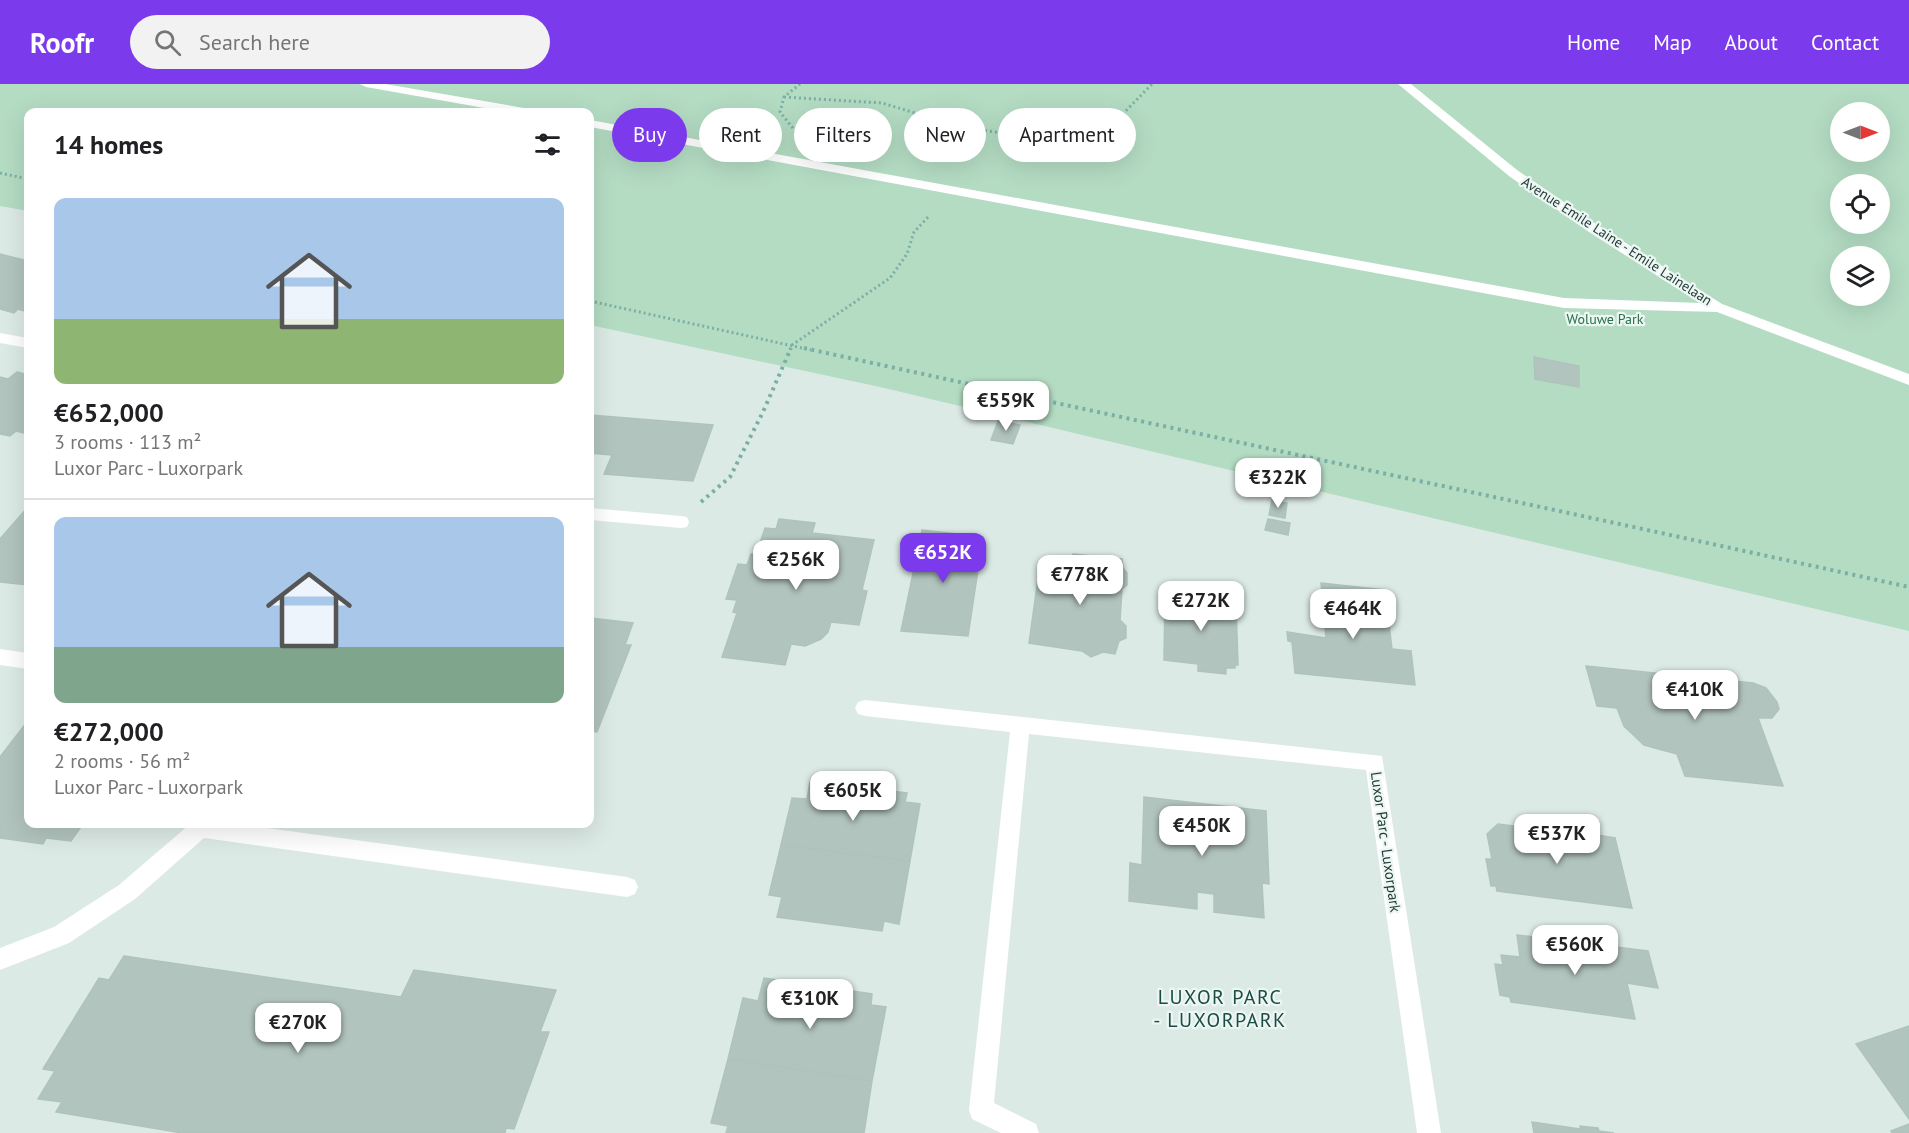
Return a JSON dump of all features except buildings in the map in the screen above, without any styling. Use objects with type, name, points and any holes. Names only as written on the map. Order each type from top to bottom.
[{"type":"street","points":[[366,84],[501,108]]},
{"type":"street","name":"Avenue Emile Laine - Emile Lainelaan","points":[[1404,84],[1513,173],[1594,229],[1719,308]]},
{"type":"street","points":[[594,125],[1564,303],[1719,308],[1909,380]]},
{"type":"street","points":[[0,338],[24,342]]},
{"type":"street","points":[[594,514],[681,522]]},
{"type":"street","points":[[0,657],[24,660]]},
{"type":"street","name":"Luxor Parc - Luxorpark","points":[[865,708],[1375,762],[1429,1133]]},
{"type":"street","points":[[1020,725],[981,1110],[1027,1133]]},
{"type":"street","points":[[0,959],[61,935],[127,892],[200,828]]},
{"type":"street","points":[[216,828],[627,887]]},
{"type":"path","points":[[794,129],[780,112],[783,97],[800,84]]},
{"type":"path","points":[[783,97],[817,97],[849,104],[882,103],[962,127],[1047,140],[1084,136],[1112,125],[1152,84]]},
{"type":"path","points":[[0,173],[24,178]]},
{"type":"path","points":[[681,522],[730,477],[763,412],[792,345],[873,292],[890,278],[907,254],[914,232],[931,213]]},
{"type":"path","points":[[594,302],[1274,452],[1503,498],[1909,587]]},
{"type":"green space","name":"Woluwe Park","points":[[0,84],[1909,84],[1909,631],[880,387],[594,326],[594,108],[24,108],[24,210],[0,206]]},
{"type":"district","name":"LUXOR PARC - LUXORPARK","points":[[1220,1008]]}]
